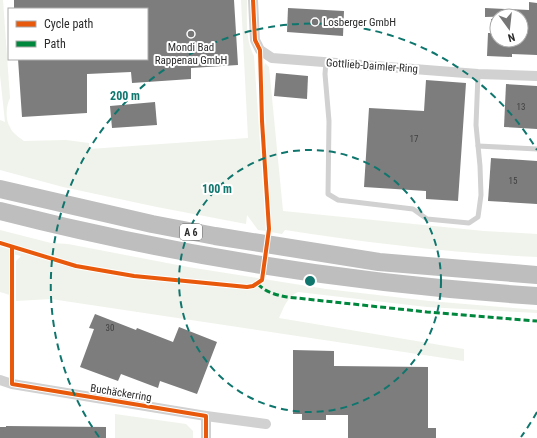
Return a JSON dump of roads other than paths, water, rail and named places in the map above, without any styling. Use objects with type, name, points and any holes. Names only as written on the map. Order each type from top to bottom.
[{"type":"highway","name":"A 6","points":[[2,189],[152,224],[215,236],[379,262],[537,275]]},
{"type":"highway","name":"A 6","points":[[0,211],[146,244],[249,263],[380,282],[537,296]]},
{"type":"street","name":"Gottlieb-Daimler-Ring","points":[[253,0],[255,40],[260,50],[272,58],[478,74],[537,76]]},
{"type":"street","name":"Buchäckerring","points":[[0,380],[12,384],[206,416],[266,424]]},
{"type":"street","points":[[206,416],[206,438]]},
{"type":"lane","points":[[326,62],[325,74],[329,121],[328,194],[338,200],[413,209],[428,219],[469,223],[478,217],[481,195],[476,125],[478,74]]},
{"type":"lane","points":[[478,146],[537,149]]},
{"type":"place","name":"Losberger GmbH","points":[[315,22]]},
{"type":"place","name":"Mondi Bad Rappenau GmbH","points":[[191,34]]}]
